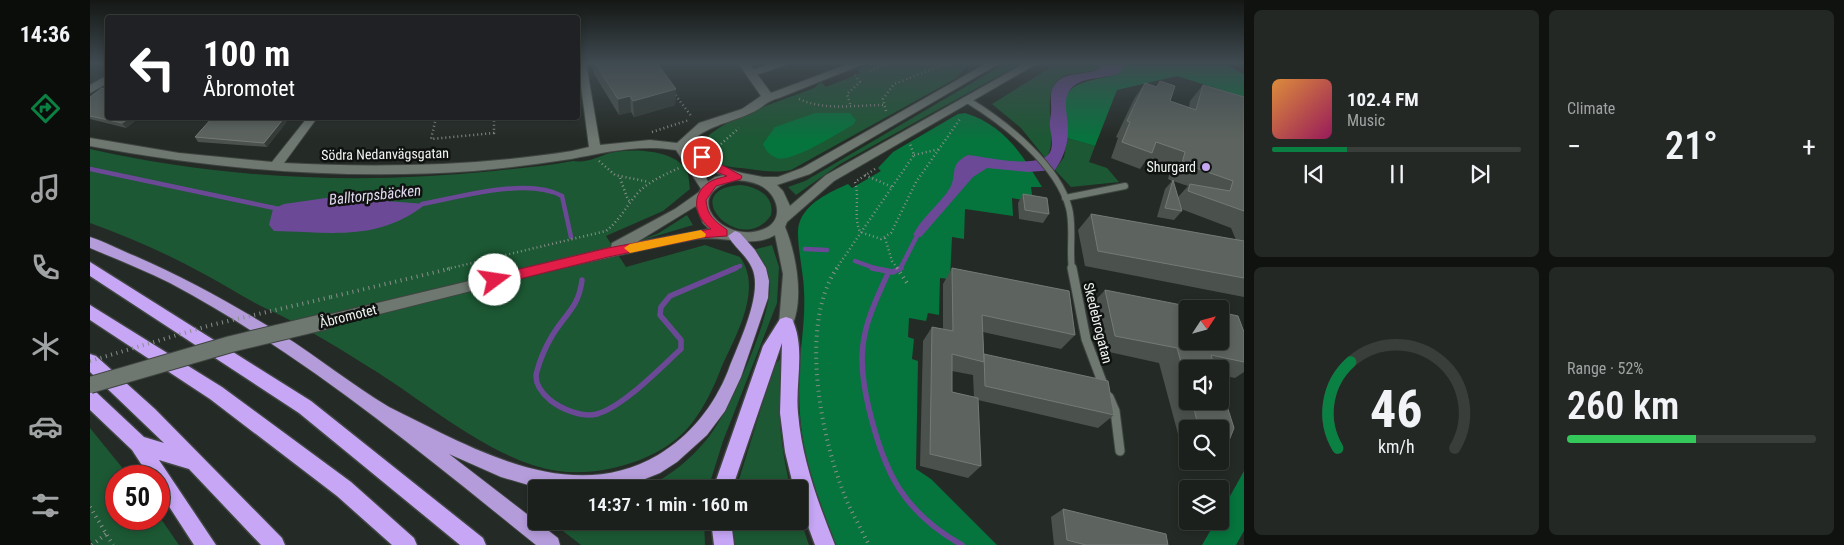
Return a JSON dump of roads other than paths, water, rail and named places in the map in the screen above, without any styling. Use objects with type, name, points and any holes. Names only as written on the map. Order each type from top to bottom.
[{"type":"highway","points":[[383,412],[478,457],[544,482],[577,485],[613,482],[647,471],[674,455],[698,434],[715,413],[732,380],[759,305],[763,282],[756,262],[729,235]]},
{"type":"highway","points":[[90,242],[174,280],[277,339],[383,412],[551,545]]},
{"type":"highway","points":[[90,268],[305,406],[476,545]]},
{"type":"highway","points":[[90,312],[216,393],[344,489],[407,545]]},
{"type":"highway","points":[[725,480],[770,346],[786,324]]},
{"type":"highway","points":[[786,324],[792,344],[788,392],[797,470],[825,545]]},
{"type":"highway","points":[[90,361],[150,415],[274,545]]},
{"type":"highway","points":[[90,398],[138,444],[206,545]]},
{"type":"highway","points":[[138,444],[193,462]]},
{"type":"highway","points":[[722,530],[724,545]]},
{"type":"main road","points":[[585,88],[596,150]]},
{"type":"main road","points":[[765,88],[767,96]]},
{"type":"main road","points":[[729,235],[711,225],[704,216],[701,205],[705,192],[680,147],[703,126],[749,109],[761,103],[767,96],[775,96],[795,88]]},
{"type":"main road","points":[[737,176],[764,181],[791,178],[950,88]]},
{"type":"main road","name":"Åbromotet","points":[[90,385],[231,344],[608,253],[700,234],[759,236],[781,222],[830,178],[975,104],[997,88]]},
{"type":"main road","points":[[274,168],[310,120]]},
{"type":"main road","name":"Södra Nedanvägsgatan","points":[[90,142],[200,161],[274,168],[349,171],[451,168],[502,164],[641,143],[691,150],[717,169],[737,176]]},
{"type":"main road","name":"Åbromotet","points":[[608,253],[679,212],[720,180],[737,176]]},
{"type":"main road","points":[[764,181],[777,190],[783,198],[786,210],[781,222],[790,268],[791,296],[786,324]]},
{"type":"lane","name":"Skedebrogatan","points":[[975,104],[1019,135],[1038,158],[1065,198],[1068,206],[1070,253],[1091,358],[1115,411],[1120,451]]},
{"type":"lane","points":[[1065,198],[1125,186]]},
{"type":"waterway","name":"Balltorpsbäcken","points":[[90,169],[279,209]]},
{"type":"waterway","name":"Balltorpsbäcken","points":[[422,204],[493,190],[531,188],[548,191],[562,196],[571,237]]},
{"type":"waterway","name":"Balltorpsbäcken","points":[[900,268],[920,230]]},
{"type":"waterway","name":"Balltorpsbäcken","points":[[805,249],[827,250]]},
{"type":"waterway","name":"Balltorpsbäcken","points":[[855,261],[877,269]]},
{"type":"waterway","name":"Balltorpsbäcken","points":[[733,269],[740,266]]},
{"type":"waterway","name":"Balltorpsbäcken","points":[[582,280],[575,304],[557,328],[545,349],[537,371],[536,380],[541,391],[555,403],[572,412],[591,415],[618,404],[681,349],[681,340],[660,315],[661,307],[670,296],[736,268]]},
{"type":"waterway","name":"Balltorpsbäcken","points":[[872,268],[877,269]]},
{"type":"waterway","name":"Balltorpsbäcken","points":[[877,269],[893,272],[900,268]]},
{"type":"waterway","points":[[888,273],[870,317],[862,353],[864,385],[875,432],[889,471],[911,504],[925,519],[962,545]]},
{"type":"place","name":"Shurgard","points":[[1206,167]]}]
